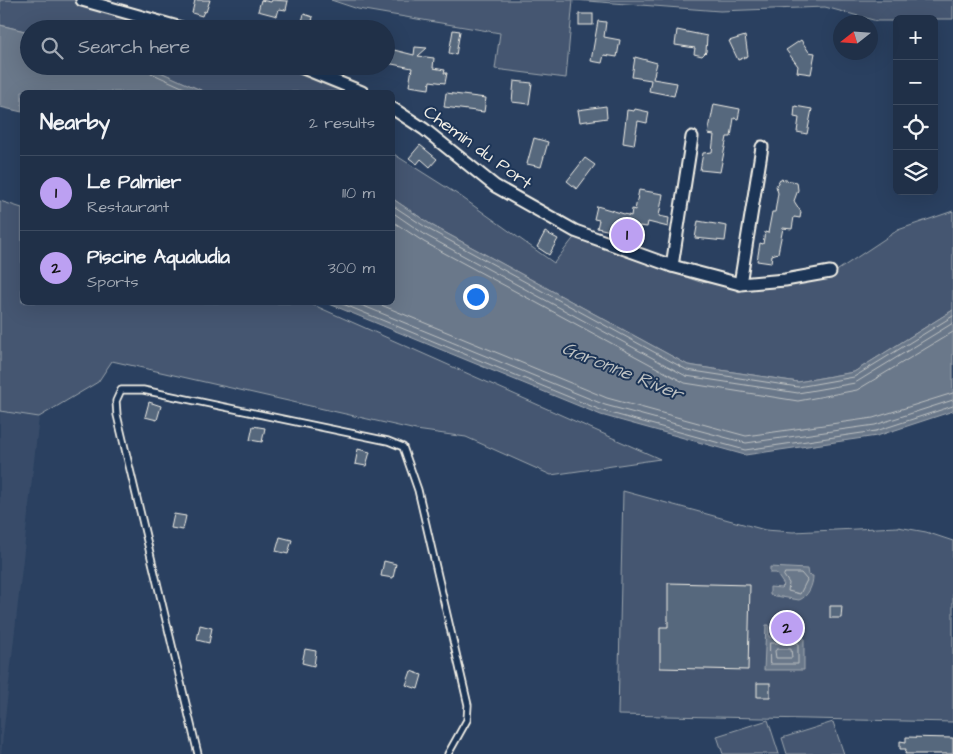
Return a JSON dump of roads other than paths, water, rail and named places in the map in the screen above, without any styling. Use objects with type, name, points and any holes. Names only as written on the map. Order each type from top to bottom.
[{"type":"street","points":[[82,0],[153,20]]},
{"type":"street","points":[[320,75],[357,90]]},
{"type":"street","name":"Chemin du Port","points":[[395,110],[424,129],[495,186],[575,231],[672,266],[740,284],[785,280],[830,272]]},
{"type":"street","points":[[672,266],[692,137]]},
{"type":"street","points":[[740,284],[762,147]]},
{"type":"lane","points":[[198,754],[117,415],[116,401],[120,390],[143,390],[388,442],[403,447],[418,490],[468,705],[466,720],[448,754]]},
{"type":"water","points":[[0,25],[20,30],[20,75],[167,75],[201,90],[20,90],[20,112],[0,107]]},
{"type":"water","name":"Garonne River","points":[[395,200],[433,226],[688,365],[798,382],[854,372],[953,310],[953,411],[877,436],[745,455],[601,415],[332,305],[395,305]]},
{"type":"water","points":[[770,567],[807,569],[808,575],[813,576],[811,587],[799,600],[770,595],[770,587],[781,588],[784,585],[776,573],[770,573]]},
{"type":"water","points":[[766,625],[769,625],[769,637],[804,638],[804,670],[764,670]]},
{"type":"place","name":"Le Palmier","points":[[627,235]]},
{"type":"place","name":"Piscine Aqualudia","points":[[787,628]]}]
